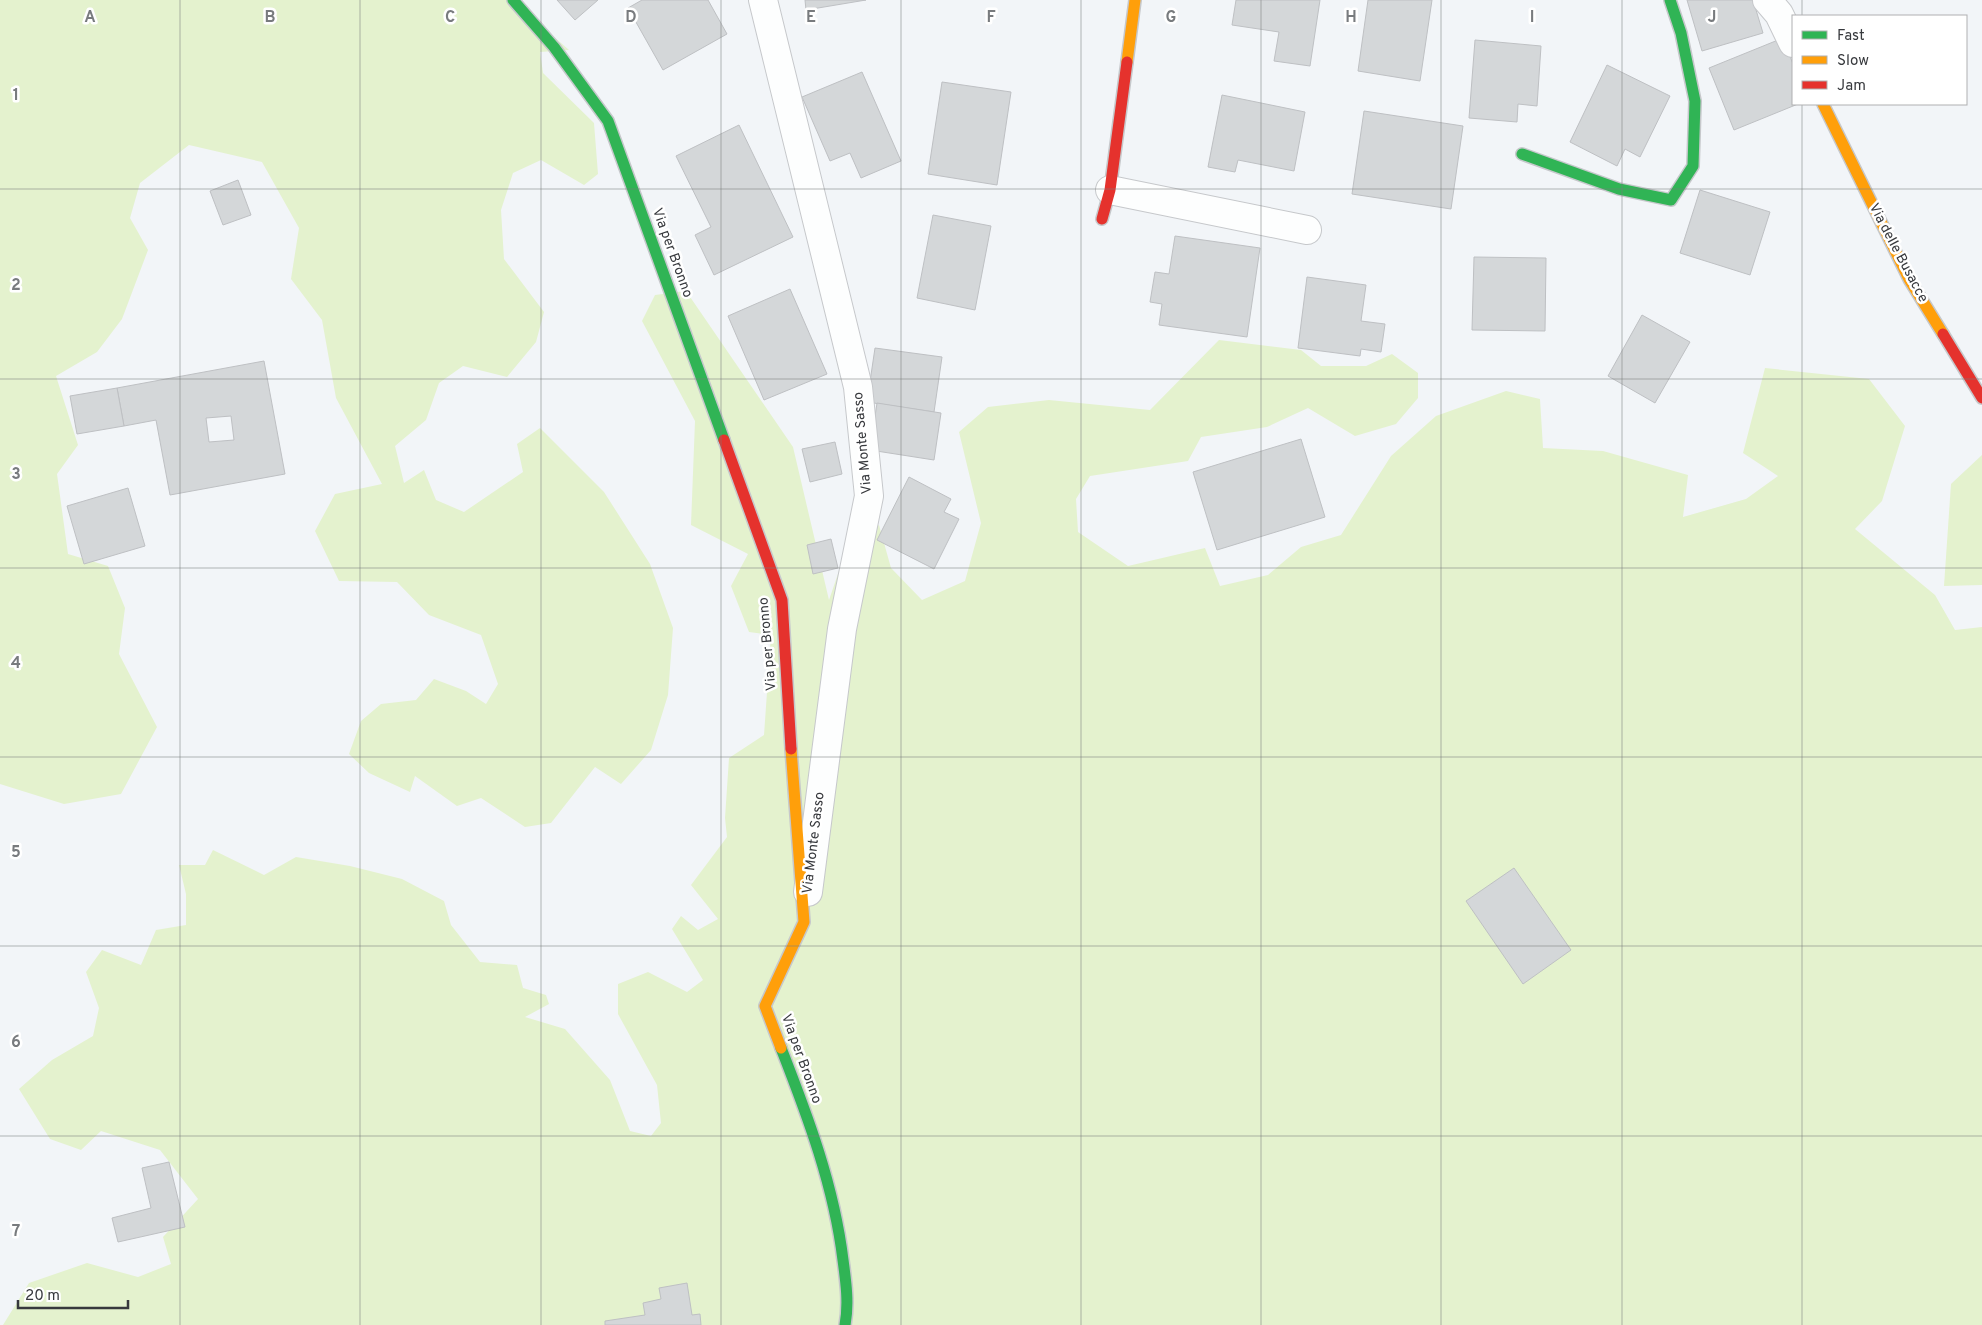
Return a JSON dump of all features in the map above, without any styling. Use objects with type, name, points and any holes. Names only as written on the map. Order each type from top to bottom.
[{"type":"street","name":"Via per Bronno","points":[[513,0],[554,47],[608,121],[782,600],[804,922],[765,1006],[824,1168],[842,1243],[848,1311],[845,1325]]},
{"type":"street","name":"Via Monte Sasso","points":[[764,0],[858,387],[869,496],[842,629],[804,922]]},
{"type":"street","points":[[1102,219],[1110,190],[1135,0]]},
{"type":"street","points":[[1522,154],[1619,189],[1671,200],[1693,166],[1695,100],[1680,33],[1670,0]]},
{"type":"street","points":[[1767,0],[1779,14],[1792,41]]},
{"type":"street","name":"Via delle Busacce","points":[[1823,105],[1909,279],[1982,398]]},
{"type":"street","points":[[1110,190],[1307,230]]},
{"type":"green space","points":[[0,0],[512,0],[569,50],[540,52],[543,73],[594,123],[598,174],[584,185],[541,160],[513,173],[501,210],[504,259],[544,312],[536,342],[507,377],[463,366],[439,383],[426,420],[395,446],[404,483],[424,470],[436,500],[464,512],[523,472],[517,444],[540,428],[604,492],[650,564],[673,628],[668,695],[651,750],[621,784],[595,767],[551,823],[525,827],[481,798],[457,806],[415,776],[410,792],[369,773],[349,754],[361,721],[381,704],[416,700],[434,679],[466,691],[486,704],[498,684],[481,635],[429,615],[397,582],[339,581],[315,531],[335,494],[382,484],[336,398],[322,320],[291,279],[299,228],[262,162],[189,145],[140,183],[130,218],[148,250],[122,319],[97,352],[56,376],[78,445],[57,474],[68,554],[108,566],[125,608],[119,654],[157,727],[121,794],[64,804],[0,784]]},
{"type":"green space","points":[[686,291],[793,447],[829,600],[850,539],[861,536],[879,525],[891,568],[922,600],[965,581],[981,523],[959,432],[988,407],[1049,400],[1150,410],[1219,340],[1301,350],[1321,366],[1366,366],[1392,354],[1418,373],[1418,398],[1396,424],[1355,436],[1308,408],[1267,427],[1201,437],[1188,461],[1090,476],[1076,499],[1078,532],[1128,566],[1205,548],[1220,586],[1268,575],[1301,547],[1341,535],[1391,456],[1436,416],[1506,391],[1540,399],[1543,448],[1603,451],[1688,475],[1683,517],[1746,499],[1778,476],[1743,453],[1765,368],[1869,379],[1905,426],[1882,501],[1855,529],[1935,595],[1955,630],[1982,627],[1982,1325],[3,1325],[29,1283],[87,1263],[138,1277],[171,1264],[163,1237],[198,1199],[160,1150],[101,1131],[81,1150],[50,1139],[19,1089],[52,1060],[93,1036],[99,1008],[86,972],[102,950],[141,965],[156,930],[186,925],[186,894],[179,865],[205,865],[213,850],[264,875],[296,857],[350,866],[402,879],[444,901],[451,925],[480,962],[517,965],[523,988],[546,995],[549,1004],[525,1017],[565,1029],[610,1080],[630,1131],[651,1136],[661,1123],[657,1085],[618,1014],[618,984],[648,972],[687,992],[703,980],[672,929],[681,916],[698,930],[718,919],[691,885],[727,837],[725,818],[729,758],[764,735],[771,635],[749,632],[731,586],[748,554],[691,525],[695,421],[642,321],[655,295]]},
{"type":"green space","points":[[1982,455],[1982,585],[1944,586],[1951,484]]},
{"type":"building","points":[[557,0],[598,0],[575,20]]},
{"type":"building","points":[[642,0],[708,0],[727,34],[663,70],[628,8]]},
{"type":"building","points":[[805,0],[866,0],[806,10]]},
{"type":"building","points":[[1236,0],[1320,0],[1310,66],[1274,61],[1279,32],[1232,25]]},
{"type":"building","points":[[1368,0],[1432,0],[1420,81],[1358,71]]},
{"type":"building","points":[[1687,0],[1753,0],[1763,33],[1702,51]]},
{"type":"building","points":[[1783,38],[1792,61],[1792,105],[1796,105],[1734,130],[1709,68]]},
{"type":"building","points":[[1475,40],[1541,46],[1537,106],[1518,104],[1517,122],[1469,118]]},
{"type":"building","points":[[1607,65],[1670,96],[1640,157],[1625,149],[1617,166],[1570,142]]},
{"type":"building","points":[[862,72],[901,161],[861,178],[850,153],[830,161],[802,97]]},
{"type":"building","points":[[942,82],[1011,92],[997,185],[928,174]]},
{"type":"building","points":[[1222,95],[1305,112],[1294,171],[1238,160],[1235,172],[1208,167]]},
{"type":"building","points":[[1364,111],[1463,126],[1451,209],[1352,194]]},
{"type":"building","points":[[739,125],[793,237],[714,275],[695,235],[711,227],[676,156]]},
{"type":"building","points":[[238,180],[251,215],[223,225],[210,191]]},
{"type":"building","points":[[1700,190],[1770,212],[1750,275],[1680,253]]},
{"type":"building","points":[[933,215],[991,226],[975,310],[917,298]]},
{"type":"building","points":[[1175,236],[1260,248],[1247,337],[1159,325],[1162,304],[1150,302],[1155,272],[1169,274]]},
{"type":"building","points":[[1474,257],[1546,258],[1545,331],[1472,330]]},
{"type":"building","points":[[1307,277],[1366,285],[1361,321],[1385,324],[1381,352],[1361,349],[1360,356],[1298,348]]},
{"type":"building","points":[[790,289],[827,374],[764,400],[728,316]]},
{"type":"building","points":[[1642,315],[1690,342],[1655,403],[1608,376]]},
{"type":"building","points":[[875,348],[942,357],[934,412],[867,402]]},
{"type":"building","points":[[264,361],[285,474],[170,495],[156,420],[124,426],[117,388]],"holes":[[[231,416],[234,440],[209,442],[206,418]]]},
{"type":"building","points":[[117,388],[124,426],[77,434],[70,396]]},
{"type":"building","points":[[877,403],[941,413],[934,460],[870,450]]},
{"type":"building","points":[[1301,439],[1325,517],[1217,550],[1193,472]]},
{"type":"building","points":[[835,442],[842,474],[810,482],[802,449]]},
{"type":"building","points":[[909,477],[951,499],[944,512],[959,519],[934,569],[877,540]]},
{"type":"building","points":[[128,488],[145,546],[84,564],[67,506]]},
{"type":"building","points":[[831,539],[838,568],[813,574],[807,545]]},
{"type":"building","points":[[1514,868],[1571,950],[1523,984],[1466,901]]},
{"type":"building","points":[[169,1162],[185,1227],[118,1242],[112,1218],[151,1208],[142,1168]]},
{"type":"building","points":[[687,1283],[692,1315],[700,1314],[701,1325],[605,1325],[605,1321],[645,1315],[643,1303],[661,1299],[659,1288]]},
{"type":"traffic: fast","points":[[513,0],[554,47],[608,121],[724,440]]},
{"type":"traffic: fast","points":[[1522,154],[1619,189],[1671,200],[1693,166],[1695,101],[1681,33],[1670,0]]},
{"type":"traffic: fast","points":[[781,1048],[801,1100],[827,1179],[839,1232],[846,1285],[847,1309],[845,1325]]},
{"type":"traffic: slow","points":[[1127,62],[1135,0]]},
{"type":"traffic: slow","points":[[1823,105],[1909,279],[1943,334]]},
{"type":"traffic: slow","points":[[781,1048],[765,1006],[804,922],[791,749]]},
{"type":"traffic: jam","points":[[1102,219],[1110,190],[1127,62]]},
{"type":"traffic: jam","points":[[1943,334],[1982,398]]},
{"type":"traffic: jam","points":[[724,440],[782,600],[791,749]]}]
